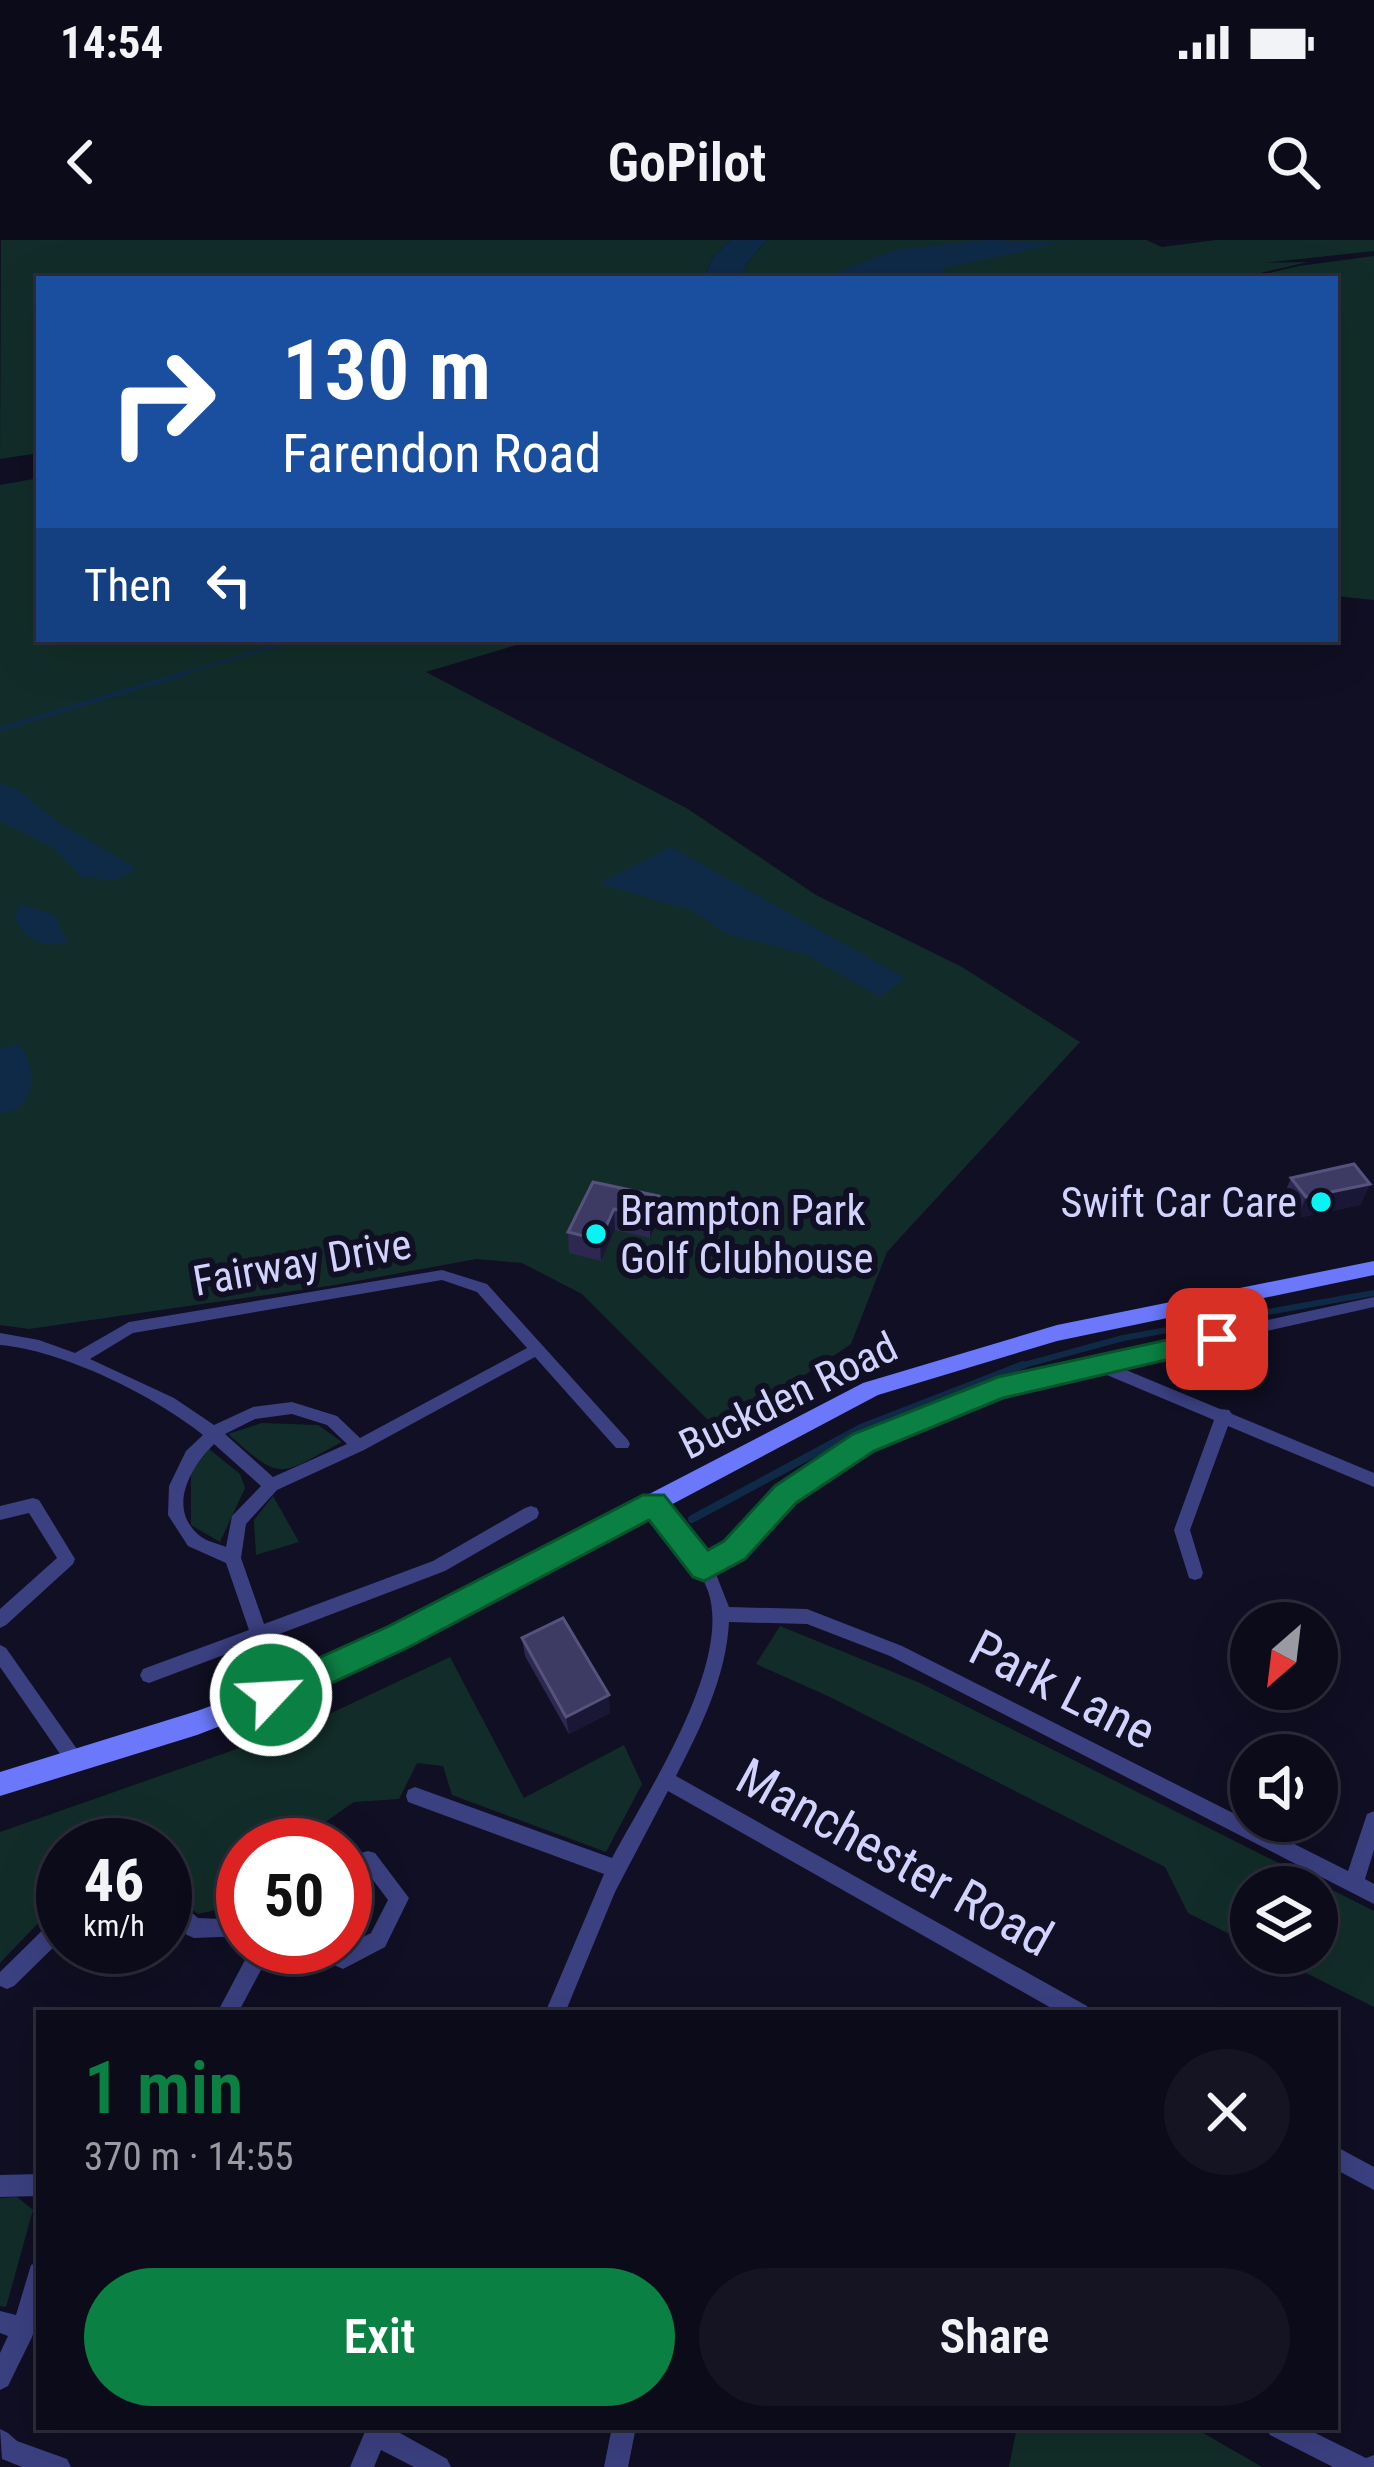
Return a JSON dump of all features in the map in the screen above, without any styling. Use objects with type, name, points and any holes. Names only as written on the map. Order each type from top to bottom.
[{"type":"main road","name":"Buckden Road","points":[[0,1784],[197,1724],[271,1695],[398,1637],[872,1389],[1057,1333],[1374,1268]]},
{"type":"street","name":"Fairway Drive","points":[[76,1360],[129,1328],[442,1275],[482,1288],[622,1444]]},
{"type":"street","points":[[704,1568],[734,1550],[785,1494],[863,1442],[998,1388],[1374,1303]]},
{"type":"street","points":[[0,1339],[12,1338],[76,1360],[183,1411],[271,1485]]},
{"type":"street","points":[[271,1695],[260,1636],[233,1558],[238,1521],[271,1485],[358,1446],[537,1348]]},
{"type":"street","points":[[1096,1364],[1374,1480]]},
{"type":"street","points":[[233,1558],[202,1551],[182,1527],[173,1500],[183,1463],[211,1434],[254,1411],[294,1408],[334,1421],[358,1446]]},
{"type":"street","points":[[1195,1573],[1181,1530],[1224,1414]]},
{"type":"street","points":[[556,2010],[616,1869],[666,1780],[716,1662],[722,1615],[718,1593],[654,1504]]},
{"type":"street","points":[[0,1514],[33,1505],[67,1559],[0,1620]]},
{"type":"street","points":[[149,1675],[439,1566],[531,1513]]},
{"type":"street","name":"Park Lane","points":[[722,1615],[807,1617],[896,1651],[1374,1894]]},
{"type":"street","points":[[0,1653],[74,1758]]},
{"type":"street","name":"Manchester Road","points":[[666,1780],[1075,2010]]},
{"type":"street","points":[[415,1796],[616,1869]]},
{"type":"street","points":[[1354,1883],[1374,1820]]},
{"type":"street","points":[[372,1865],[399,1898],[372,1943]]},
{"type":"street","points":[[7,1979],[36,1951]]},
{"type":"street","points":[[228,2010],[237,1974]]},
{"type":"street","points":[[1338,2159],[1374,2179]]},
{"type":"street","points":[[0,2186],[36,2185]]},
{"type":"street","points":[[0,2378],[12,2326],[36,2278]]},
{"type":"street","points":[[616,2467],[623,2430]]},
{"type":"street","points":[[1284,2430],[1358,2467]]},
{"type":"street","points":[[362,2467],[378,2431],[439,2467]]},
{"type":"street","points":[[0,2441],[10,2451],[58,2467]]},
{"type":"green space","points":[[1,240],[730,240],[713,257],[704,276],[36,276],[36,453],[0,459]]},
{"type":"green space","points":[[767,240],[1146,240],[1162,247],[1216,240],[1374,240],[1374,251],[1264,263],[1308,262],[1247,276],[742,276]]},
{"type":"green space","points":[[1374,256],[1374,600],[1338,596],[1338,276],[1257,276]]},
{"type":"green space","points":[[36,479],[36,642],[527,642],[426,672],[688,809],[816,895],[962,967],[1080,1042],[887,1252],[851,1344],[720,1432],[582,1294],[522,1263],[476,1259],[335,1285],[29,1329],[0,1325],[0,485]]},
{"type":"green space","points":[[262,1423],[318,1425],[342,1442],[293,1467],[272,1467],[228,1434]]},
{"type":"green space","points":[[209,1449],[240,1474],[245,1488],[220,1542],[191,1525],[191,1473]]},
{"type":"green space","points":[[273,1496],[299,1542],[256,1555],[254,1520]]},
{"type":"green space","points":[[780,1626],[920,1683],[1284,1866],[1230,1866],[1230,1934],[1188,1913],[1165,1867],[756,1664]]},
{"type":"green space","points":[[450,1657],[524,1798],[624,1745],[642,1784],[606,1852],[452,1795],[443,1766],[417,1763],[399,1799],[354,1802],[331,1818],[216,1818],[216,1910],[198,1914],[192,1909],[192,1818],[40,1818],[308,1724]]},
{"type":"green space","points":[[36,1819],[36,1925],[0,1963],[0,1832]]},
{"type":"green space","points":[[1338,1893],[1374,1911],[1374,2007],[1308,1974],[1338,1974]]},
{"type":"green space","points":[[17,2197],[33,2210],[6,2307],[0,2306],[0,2198]]},
{"type":"green space","points":[[1016,2430],[1198,2430],[1262,2467],[1009,2467]]},
{"type":"water","points":[[730,240],[767,240],[742,276],[704,276],[713,257]]},
{"type":"water","points":[[986,240],[1113,244],[1056,244],[944,268],[946,275],[941,276],[828,276],[895,250]]},
{"type":"water","points":[[0,784],[19,790],[55,820],[137,869],[115,880],[82,877],[54,848],[0,821]]},
{"type":"water","points":[[671,847],[905,978],[880,997],[805,954],[727,934],[691,910],[600,884]]},
{"type":"water","points":[[21,904],[54,915],[68,942],[44,944],[30,938],[15,918]]},
{"type":"water","points":[[19,1045],[30,1065],[31,1087],[21,1105],[0,1113],[0,1047]]},
{"type":"building","points":[[1354,1164],[1370,1184],[1306,1197],[1291,1178]]},
{"type":"building","points":[[593,1182],[659,1196],[650,1217],[614,1209],[600,1240],[568,1232]]},
{"type":"building","points":[[563,1618],[609,1695],[566,1717],[522,1638]]},
{"type":"waterway","points":[[175,676],[288,642]]},
{"type":"waterway","points":[[0,729],[185,673]]},
{"type":"waterway","points":[[1021,1366],[1123,1338],[1374,1293]]},
{"type":"waterway","points":[[692,1519],[861,1428],[1021,1366]]},
{"type":"waterway","points":[[1013,1368],[1021,1366]]},
{"type":"place","name":"Swift Car Care","points":[[1321,1202]]},
{"type":"place","name":"Brampton Park Golf Clubhouse","points":[[596,1234]]},
{"type":"route","points":[[271,1695],[398,1637],[654,1504],[704,1568],[734,1550],[785,1494],[863,1442],[998,1388],[1217,1339]]}]
